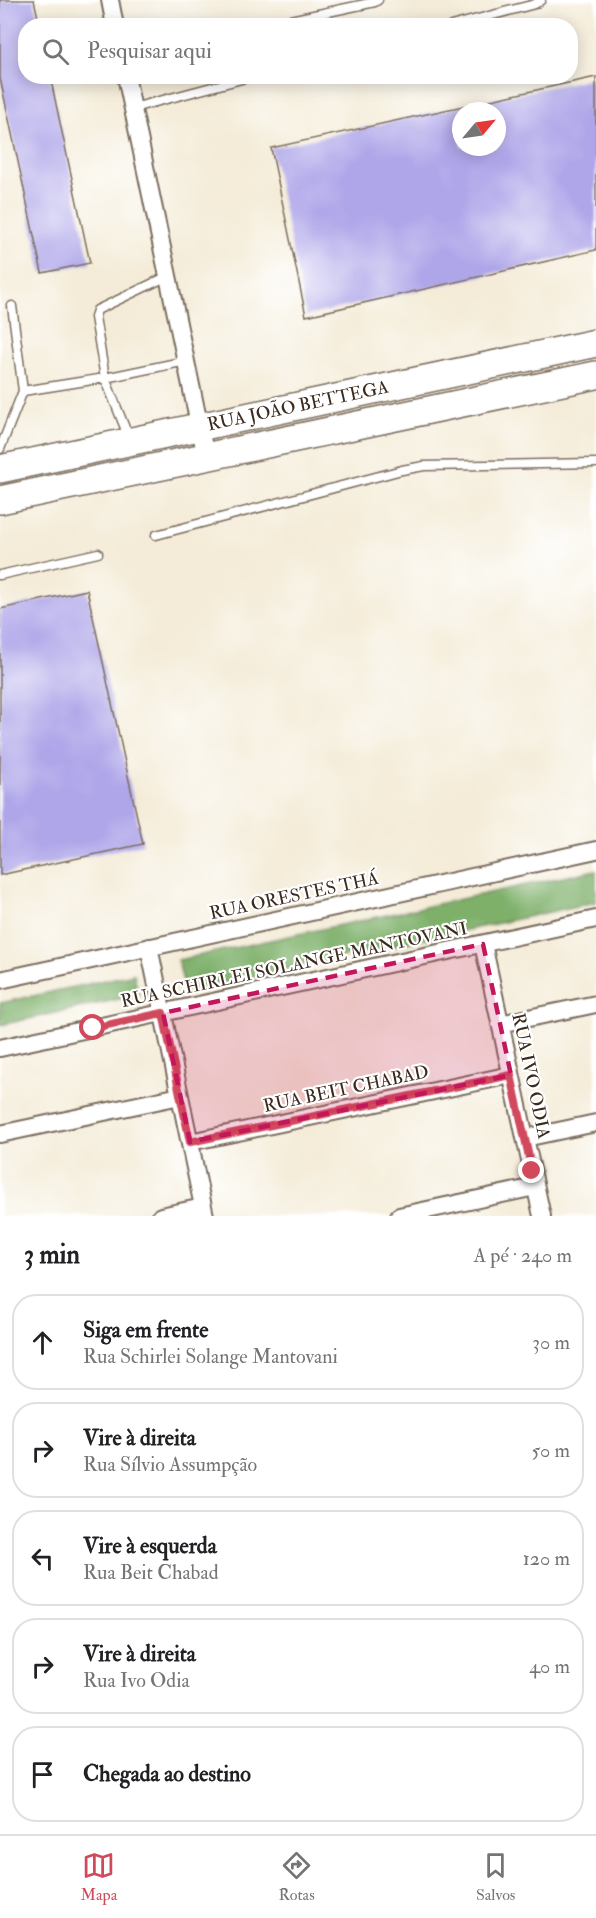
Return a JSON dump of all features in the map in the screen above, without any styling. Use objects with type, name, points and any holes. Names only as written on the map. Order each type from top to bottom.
[{"type":"main road","name":"RUA JOÃO BETTEGA","points":[[0,469],[596,343]]},
{"type":"main road","name":"RUA JOÃO BETTEGA","points":[[0,500],[596,375]]},
{"type":"street","points":[[110,0],[113,18]]},
{"type":"street","points":[[128,84],[206,457]]},
{"type":"street","name":"RUA ORESTES THÁ","points":[[0,980],[596,850]]},
{"type":"street","name":"RUA SCHIRLEI SOLANGE MANTOVANI","points":[[0,1048],[596,919]]},
{"type":"street","name":"RUA IVO ODIA","points":[[483,944],[542,1216]]},
{"type":"street","points":[[149,947],[204,1211],[161,1216]]},
{"type":"street","points":[[500,1024],[596,1004]]},
{"type":"street","name":"RUA BEIT CHABAD","points":[[190,1142],[511,1075]]},
{"type":"street","points":[[0,1134],[180,1096]]},
{"type":"street","points":[[525,1138],[596,1123]]},
{"type":"street","points":[[399,1216],[536,1187]]},
{"type":"lane","points":[[300,18],[378,0]]},
{"type":"lane","points":[[481,18],[535,4],[541,0]]},
{"type":"lane","points":[[133,108],[223,84]]},
{"type":"lane","points":[[131,441],[105,378],[94,317],[97,310],[168,276]]},
{"type":"lane","points":[[0,449],[23,391],[12,306]]},
{"type":"lane","points":[[23,391],[105,378],[186,361]]},
{"type":"lane","points":[[156,535],[424,466],[596,463]]},
{"type":"lane","points":[[0,575],[98,553]]},
{"type":"highlighted area","points":[[483,944],[511,1075],[190,1142],[163,1013]]},
{"type":"green space","points":[[596,870],[596,902],[185,991],[178,960]]},
{"type":"green space","points":[[134,974],[138,995],[0,1025],[0,1003]]},
{"type":"building","points":[[0,0],[34,0],[38,18],[18,18],[18,84],[52,84],[90,263],[42,273],[0,78]]},
{"type":"building","points":[[596,77],[596,250],[306,316],[271,148],[452,108],[452,156],[506,156],[506,102],[482,102],[564,84],[578,84],[578,81]]},
{"type":"building","points":[[87,590],[143,844],[0,875],[0,609]]},
{"type":"route","points":[[93,1028],[163,1013],[190,1142],[511,1075],[532,1171]]}]
